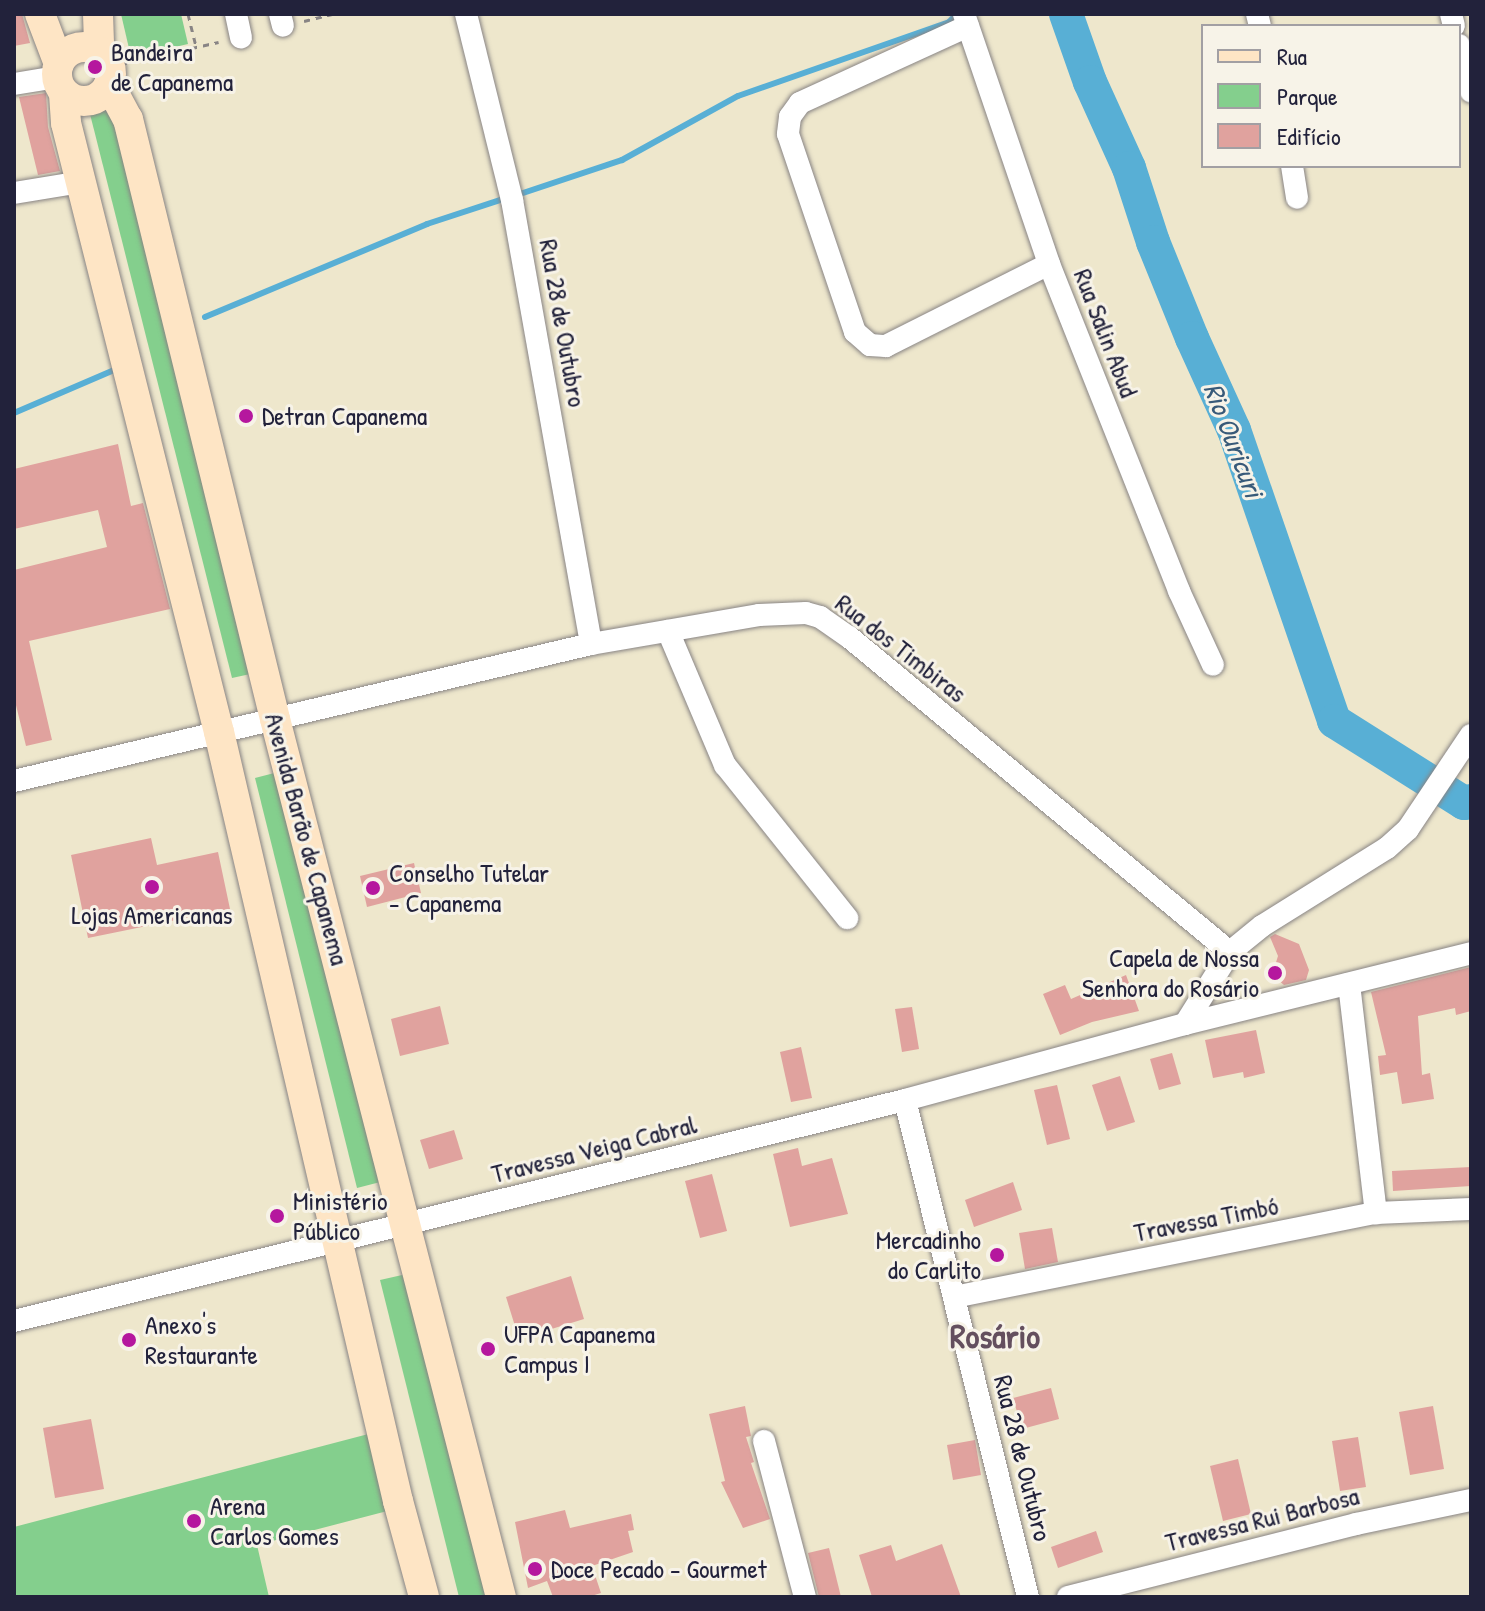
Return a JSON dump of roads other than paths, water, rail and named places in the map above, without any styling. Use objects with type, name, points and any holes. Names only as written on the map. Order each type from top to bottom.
[{"type":"street","points":[[40,14],[60,78],[66,123],[219,732],[398,1501],[424,1597]]},
{"type":"street","points":[[60,78],[80,102],[89,101],[105,92],[110,67],[99,51],[98,14]]},
{"type":"street","points":[[236,14],[241,37]]},
{"type":"street","name":"Rua 28 de Outubro","points":[[466,14],[512,200],[591,644]]},
{"type":"street","points":[[966,20],[800,103],[790,117],[788,134],[855,332],[870,345],[886,346],[1049,264]]},
{"type":"street","name":"Rua Salin Abud","points":[[966,20],[1049,264],[1179,591],[1213,665]]},
{"type":"street","points":[[60,78],[72,50],[90,48],[99,51]]},
{"type":"street","points":[[1461,53],[1471,91]]},
{"type":"street","points":[[14,84],[60,78]]},
{"type":"street","name":"Avenida Barão de Capanema","points":[[109,84],[124,107],[132,134],[275,719],[501,1597]]},
{"type":"street","points":[[1292,168],[1297,198]]},
{"type":"street","points":[[14,193],[81,182]]},
{"type":"street","name":"Rua dos Timbiras","points":[[14,781],[591,644],[791,612],[820,617],[1230,952]]},
{"type":"street","points":[[668,631],[725,765],[847,918]]},
{"type":"street","points":[[1185,1024],[1230,952],[1262,926],[1387,848],[1408,829],[1471,735]]},
{"type":"street","name":"Travessa Veiga Cabral","points":[[14,1321],[905,1100],[1185,1024],[1471,953]]},
{"type":"street","points":[[1349,984],[1376,1213]]},
{"type":"street","name":"Rua 28 de Outubro","points":[[905,1100],[1028,1597]]},
{"type":"street","name":"Travessa Timbó","points":[[954,1297],[1376,1213],[1471,1209]]},
{"type":"street","points":[[764,1441],[805,1597]]},
{"type":"street","name":"Travessa Rui Barbosa","points":[[1068,1597],[1356,1524],[1471,1500]]},
{"type":"waterway","points":[[517,195],[622,160],[738,96],[949,22],[957,14]]},
{"type":"waterway","name":"Rio Ouricuri","points":[[1066,14],[1090,82],[1129,168],[1153,242],[1234,430],[1334,721],[1464,803],[1471,801]]},
{"type":"waterway","points":[[205,317],[427,224],[506,198]]},
{"type":"waterway","points":[[14,413],[112,371]]},
{"type":"place","name":"Bandeira de Capanema","points":[[95,67]]},
{"type":"place","name":"Detran Capanema","points":[[246,416]]},
{"type":"place","name":"Lojas Americanas","points":[[152,887]]},
{"type":"place","name":"Conselho Tutelar - Capanema","points":[[373,888]]},
{"type":"place","name":"Capela de Nossa Senhora do Rosário","points":[[1275,973]]},
{"type":"place","name":"Ministério Público","points":[[277,1216]]},
{"type":"place","name":"Mercadinho do Carlito","points":[[997,1255]]},
{"type":"place","name":"Anexo's Restaurante","points":[[129,1340]]},
{"type":"place","name":"UFPA Capanema Campus I","points":[[488,1349]]},
{"type":"place","name":"Arena Carlos Gomes","points":[[194,1521]]},
{"type":"place","name":"Doce Pecado - Gourmet","points":[[535,1569]]},
{"type":"district","name":"Rosário","points":[[995,1337]]}]
